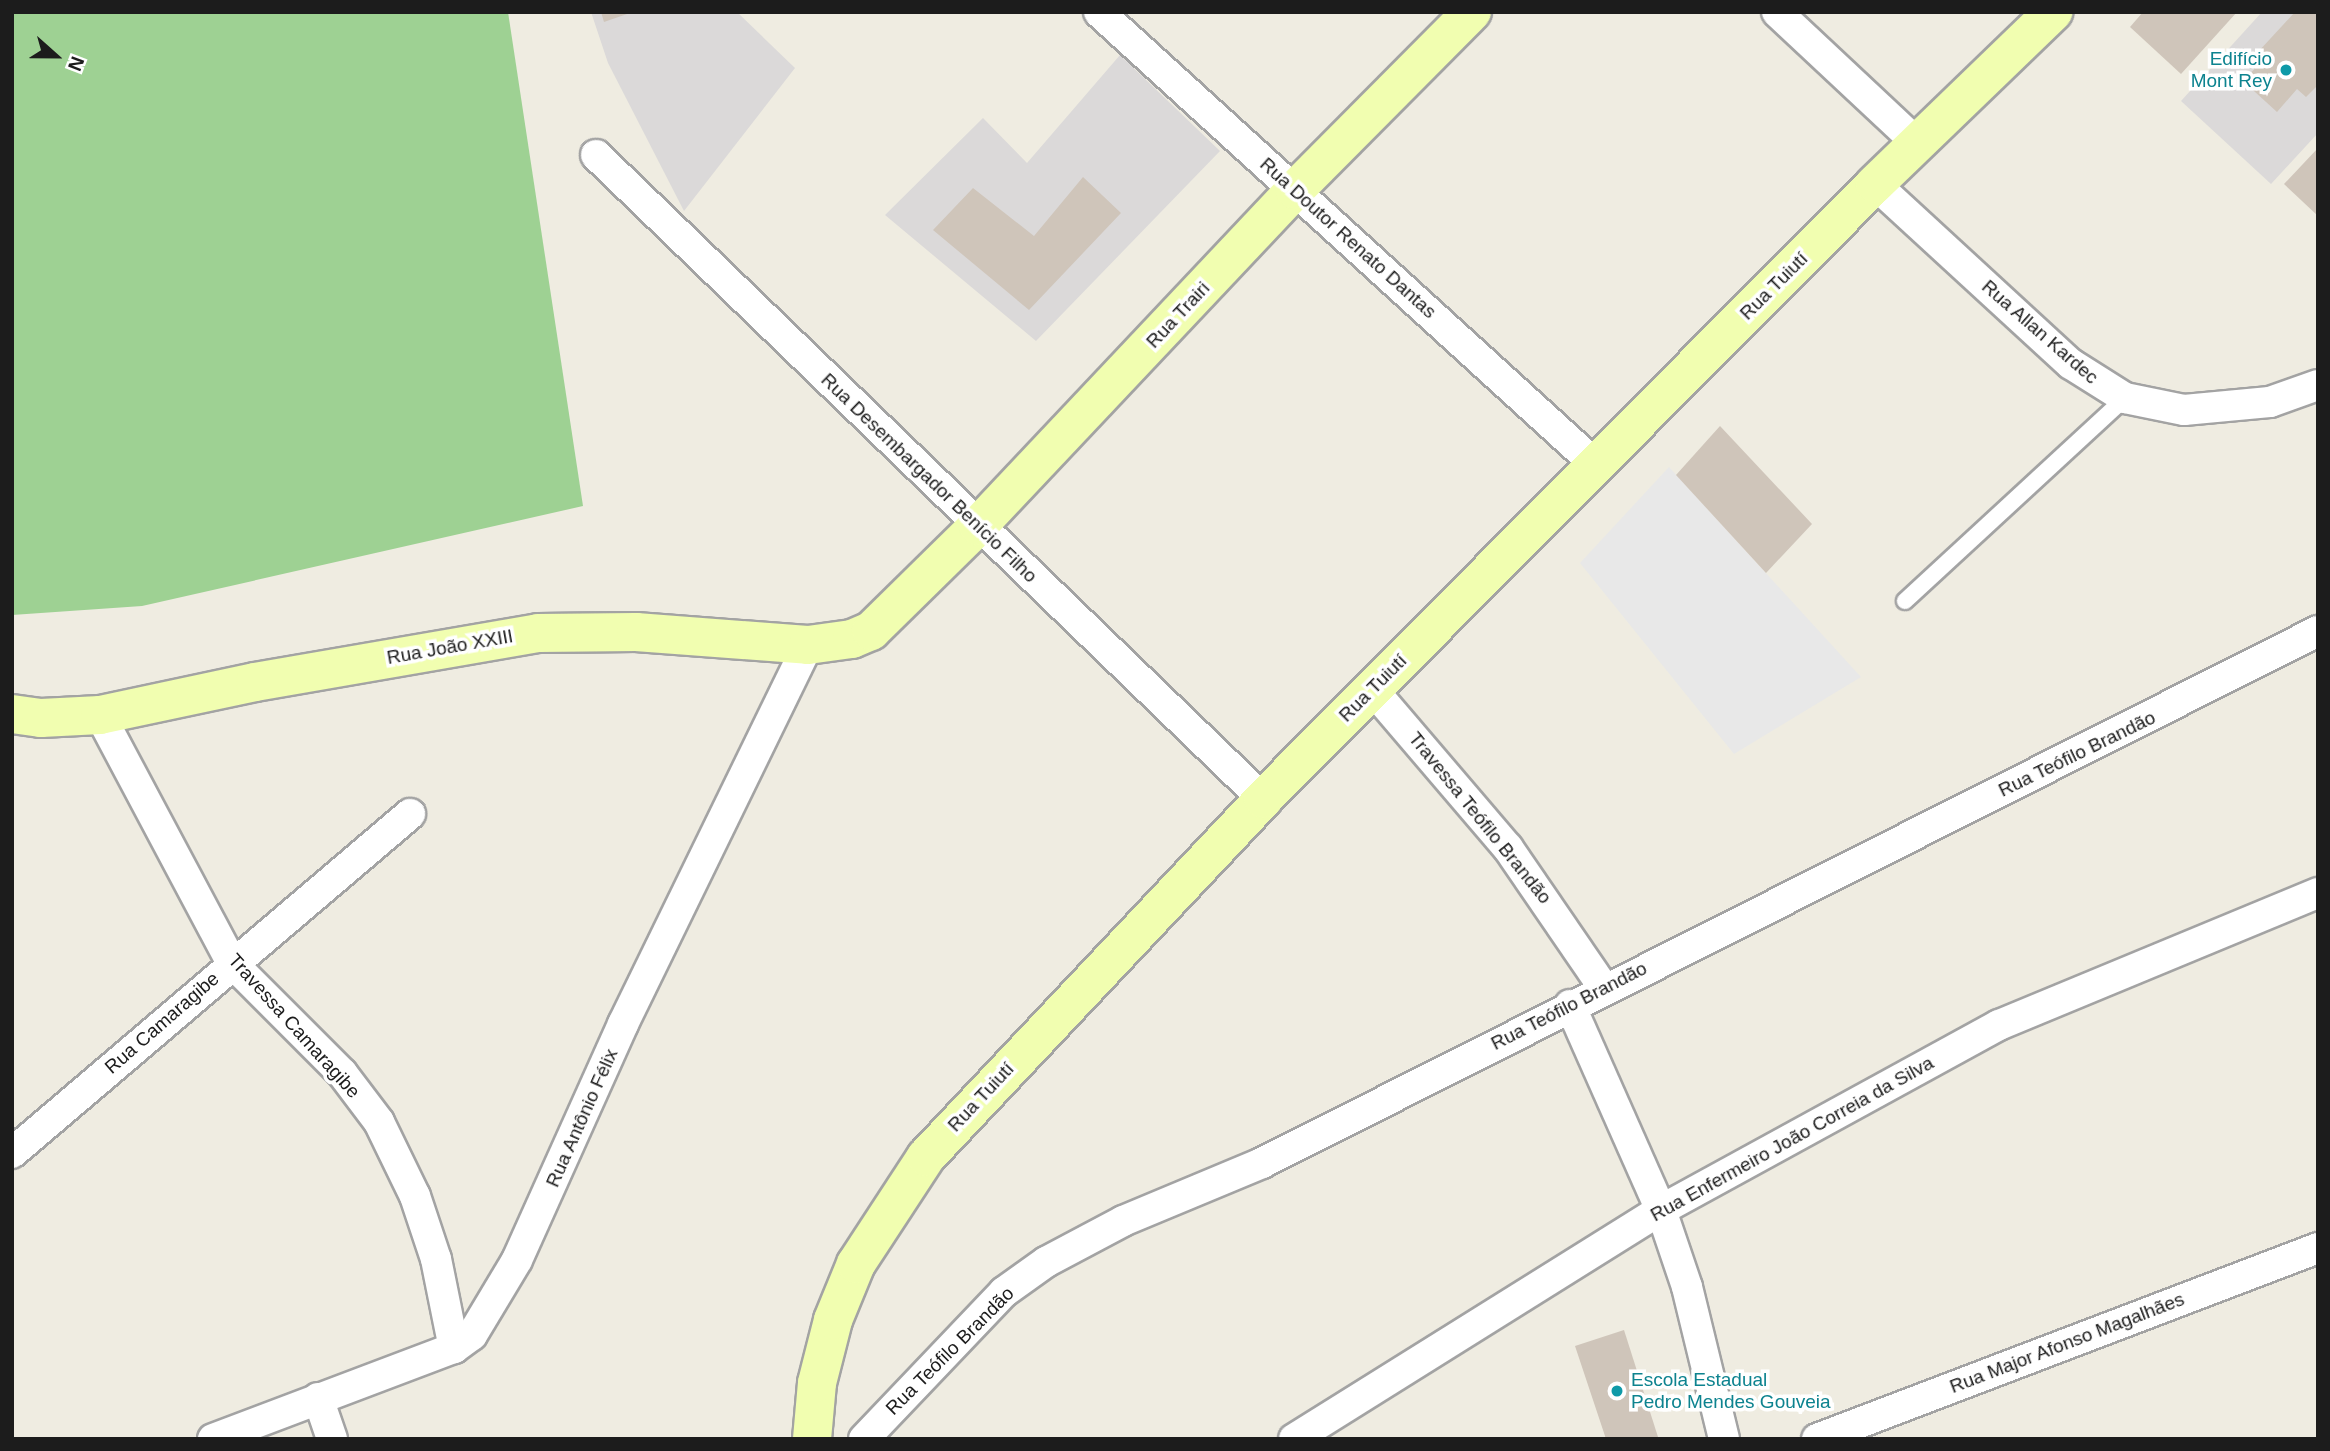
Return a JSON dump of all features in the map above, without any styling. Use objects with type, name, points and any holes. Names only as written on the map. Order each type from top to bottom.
[{"type":"street","name":"Rua Doutor Renato Dantas","points":[[1100,12],[1596,465]]},
{"type":"street","name":"Rua Trairi","points":[[886,620],[1295,190],[1472,12]]},
{"type":"street","points":[[1777,12],[1918,144]]},
{"type":"street","name":"Rua Tuiutí","points":[[812,1439],[817,1383],[833,1320],[856,1264],[887,1211],[971,1107],[1263,799],[1875,184],[2053,12]]},
{"type":"street","name":"Rua Desembargador Benício Filho","points":[[596,155],[1263,799]]},
{"type":"street","name":"Rua Allan Kardec","points":[[1875,184],[2071,364],[2125,398],[2184,410],[2270,402],[2318,384]]},
{"type":"street","name":"Rua João XXIII","points":[[12,714],[41,718],[100,715],[280,677],[538,633],[636,632],[808,645],[852,639],[886,620]]},
{"type":"street","name":"Rua Teófilo Brandão","points":[[864,1439],[1004,1292],[1045,1262],[1124,1221],[1262,1163],[1570,1005],[2318,631]]},
{"type":"street","name":"Rua Antônio Félix","points":[[213,1439],[454,1348],[483,1319],[517,1260],[623,1024],[808,645]]},
{"type":"street","name":"Travessa Teófilo Brandão","points":[[1372,689],[1508,848],[1604,988]]},
{"type":"street","name":"Travessa Camaragibe","points":[[100,715],[232,963],[342,1073],[379,1122],[415,1196],[432,1246],[454,1348]]},
{"type":"street","name":"Rua Camaragibe","points":[[12,1153],[410,814]]},
{"type":"street","name":"Rua Enfermeiro João Correia da Silva","points":[[1294,1439],[1661,1210],[1999,1025],[2318,893]]},
{"type":"street","points":[[1570,1005],[1661,1210],[1687,1287],[1724,1439]]},
{"type":"street","name":"Rua Major Afonso Magalhães","points":[[1817,1439],[2318,1248]]},
{"type":"street","points":[[318,1398],[332,1439]]},
{"type":"lane","points":[[1905,601],[2125,398]]},
{"type":"shaded area","points":[[591,12],[737,12],[795,68],[684,211],[608,63]]},
{"type":"shaded area","points":[[2262,12],[2318,12],[2318,133],[2271,184],[2181,101]]},
{"type":"shaded area","points":[[1120,55],[1220,151],[1036,341],[885,215],[983,118],[1027,163]]},
{"type":"shaded area","points":[[1669,467],[1861,677],[1734,754],[1580,563]]},
{"type":"green space","points":[[12,12],[508,12],[583,506],[142,606],[12,615]]},
{"type":"building","points":[[601,12],[630,12],[630,13],[604,22]]},
{"type":"building","points":[[2143,12],[2237,12],[2181,74],[2130,27]]},
{"type":"building","name":"Edifício Mont Rey","points":[[2295,12],[2318,12],[2318,85],[2306,97],[2297,89],[2277,112],[2243,81],[2265,58],[2258,52]]},
{"type":"building","points":[[2318,148],[2318,216],[2284,184]]},
{"type":"building","points":[[1083,177],[1121,213],[1029,310],[933,230],[973,188],[1034,236]]},
{"type":"building","points":[[1720,426],[1812,524],[1766,573],[1676,475]]},
{"type":"building","name":"Escola Estadual Pedro Mendes Gouveia","points":[[1624,1330],[1658,1437],[1654,1439],[1606,1439],[1575,1346]]},
{"type":"place","name":"Edifício Mont Rey","points":[[2286,70]]},
{"type":"place","name":"Escola Estadual Pedro Mendes Gouveia","points":[[1617,1391]]}]
